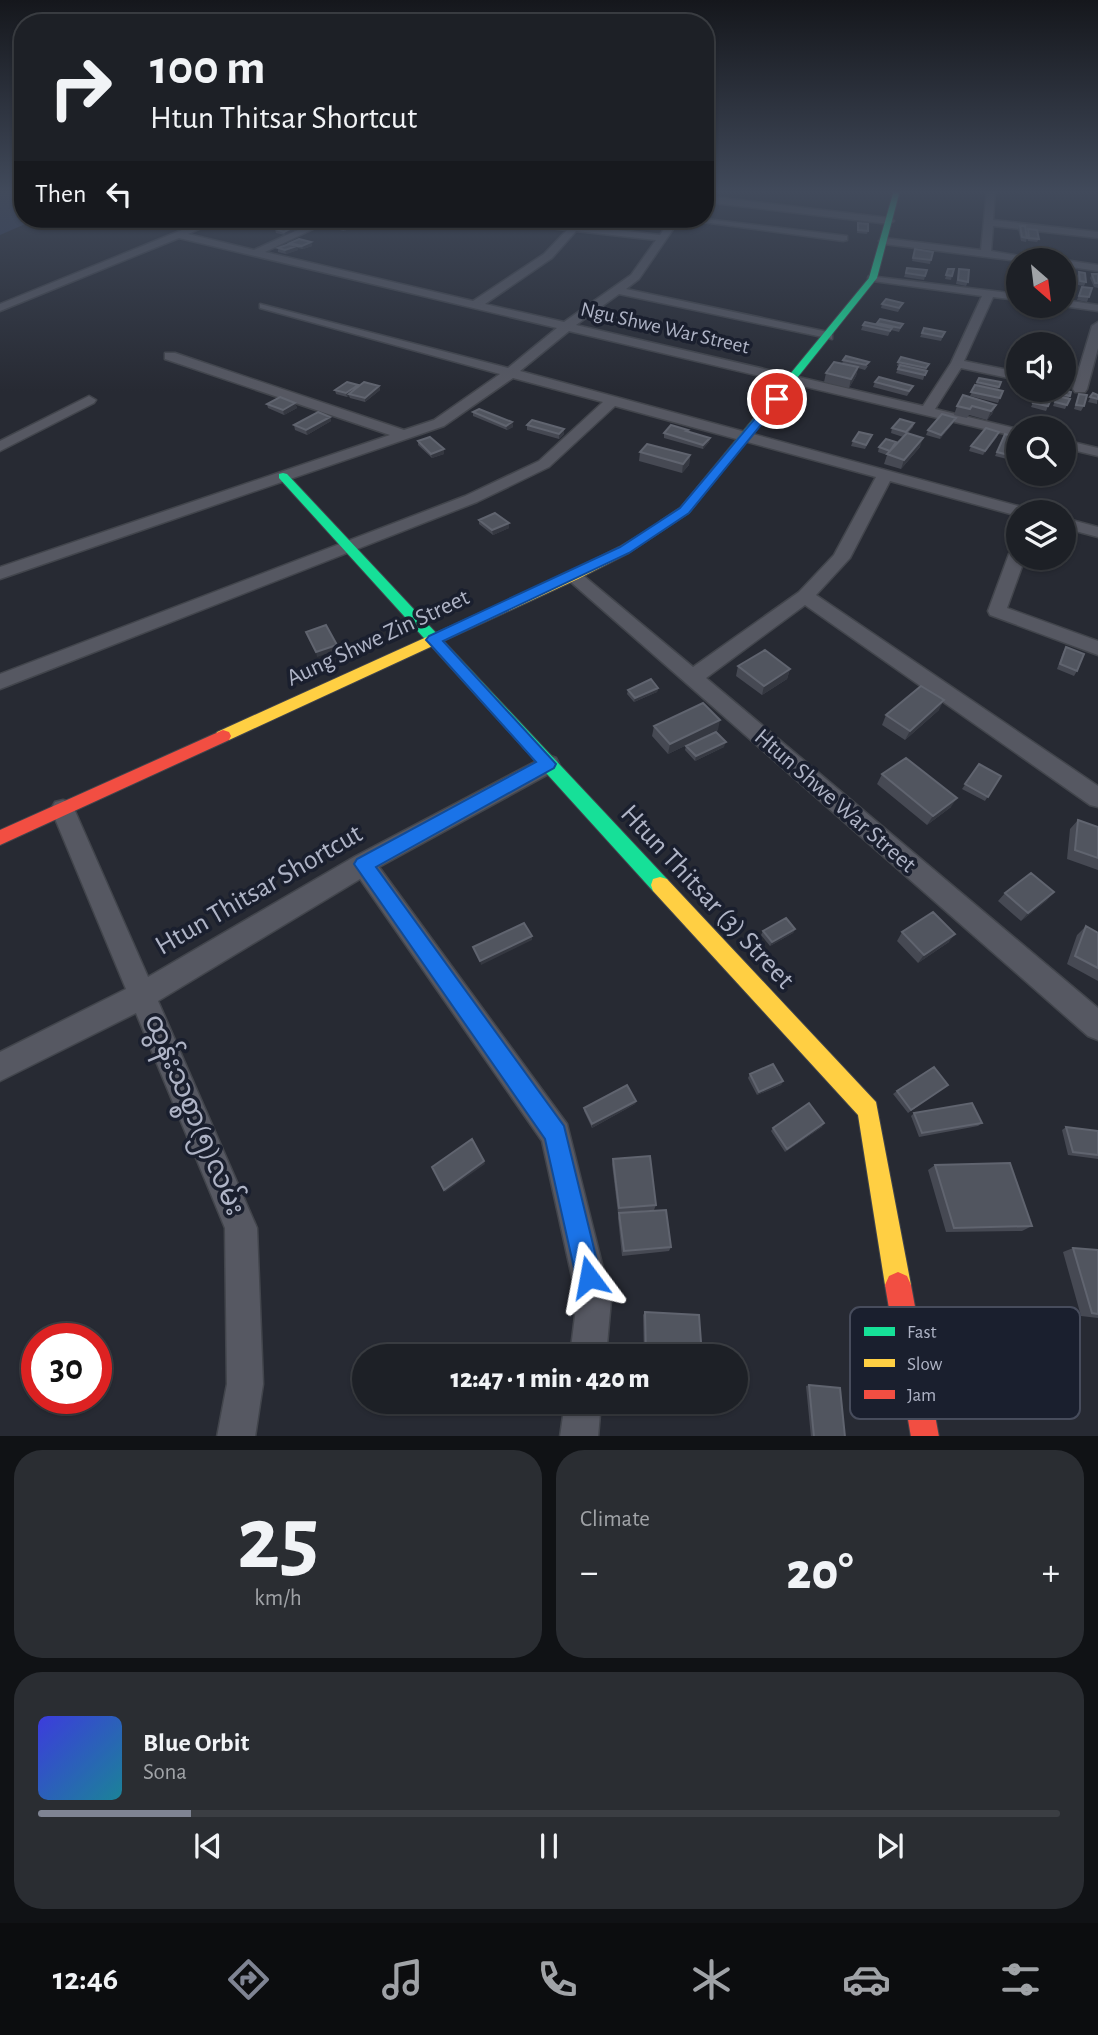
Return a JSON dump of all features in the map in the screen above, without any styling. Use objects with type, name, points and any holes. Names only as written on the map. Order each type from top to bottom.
[{"type":"street","points":[[0,308],[125,257]]},
{"type":"street","name":"Ngu Shwe War Street","points":[[272,257],[1006,430]]},
{"type":"street","points":[[475,305],[546,257]]},
{"type":"street","points":[[0,573],[439,423],[635,277],[649,257]]},
{"type":"street","name":"Aung Shwe Zin Street","points":[[0,838],[625,550],[685,510],[873,278],[879,257]]},
{"type":"street","points":[[1076,265],[1098,268]]},
{"type":"street","points":[[873,278],[1006,295]]},
{"type":"street","points":[[617,290],[828,336]]},
{"type":"street","points":[[927,411],[957,363],[989,293]]},
{"type":"street","points":[[1076,305],[1098,308]]},
{"type":"street","points":[[264,306],[1006,507]]},
{"type":"street","points":[[1080,389],[1098,326]]},
{"type":"street","points":[[170,356],[405,435]]},
{"type":"street","points":[[957,363],[1006,373]]},
{"type":"street","points":[[1076,388],[1098,393]]},
{"type":"street","points":[[0,447],[89,400]]},
{"type":"street","points":[[0,682],[471,499],[544,464],[611,402]]},
{"type":"street","points":[[1076,447],[1098,452]]},
{"type":"street","points":[[692,678],[805,596],[841,558],[885,475]]},
{"type":"street","name":"Htun Thitsar (3) Street","points":[[283,476],[868,1110],[902,1307]]},
{"type":"street","points":[[1076,526],[1098,532]]},
{"type":"street","points":[[1012,570],[997,611],[1098,648]]},
{"type":"street","name":"Htun Shwe War Street","points":[[573,576],[1098,1026]]},
{"type":"street","points":[[805,596],[1098,799]]},
{"type":"street","name":"Htun Thitsar Shortcut","points":[[0,1067],[143,995],[363,864],[548,764]]},
{"type":"street","name":"ထွန်းသစ္စာ(၅)လမ်း","points":[[63,809],[241,1228],[246,1384],[236,1436]]},
{"type":"street","points":[[363,864],[556,1135],[594,1300],[589,1344]]},
{"type":"street","points":[[579,1436],[582,1414]]},
{"type":"building","points":[[913,257],[932,257],[931,260]]},
{"type":"building","points":[[907,268],[927,270],[925,276],[906,273]]},
{"type":"building","points":[[948,269],[954,269],[952,276],[946,275]]},
{"type":"building","points":[[959,269],[969,270],[968,282],[958,280]]},
{"type":"building","points":[[1079,272],[1085,273],[1086,282],[1080,281]]},
{"type":"building","points":[[1092,274],[1098,274],[1098,283],[1095,283]]},
{"type":"building","points":[[1082,287],[1092,288],[1089,297],[1079,296]]},
{"type":"building","points":[[886,299],[903,303],[899,308],[882,304]]},
{"type":"building","points":[[880,319],[903,324],[900,328],[877,323]]},
{"type":"building","points":[[865,322],[892,328],[890,331],[863,325]]},
{"type":"building","points":[[924,328],[945,332],[942,337],[922,333]]},
{"type":"building","points":[[846,356],[869,362],[866,365],[843,360]]},
{"type":"building","points":[[901,357],[929,364],[926,368],[898,362]]},
{"type":"building","points":[[834,362],[858,367],[851,379],[826,373]]},
{"type":"building","points":[[900,365],[927,371],[925,375],[898,369]]},
{"type":"building","points":[[879,377],[913,386],[909,391],[875,382]]},
{"type":"building","points":[[979,378],[1001,382],[999,387],[977,382]]},
{"type":"building","points":[[347,382],[358,385],[346,393],[335,390]]},
{"type":"building","points":[[364,382],[379,386],[365,398],[349,394]]},
{"type":"building","points":[[975,385],[1003,391],[1000,398],[971,392]]},
{"type":"building","points":[[1079,394],[1087,395],[1084,406],[1076,405]]},
{"type":"building","points":[[963,395],[996,405],[991,411],[972,406],[970,409],[957,406]]},
{"type":"building","points":[[280,397],[295,403],[283,410],[267,404]]},
{"type":"building","points":[[1033,402],[1050,402],[1048,406]]},
{"type":"building","points":[[479,409],[512,422],[506,426],[473,412]]},
{"type":"building","points":[[318,412],[330,417],[306,430],[294,425]]},
{"type":"building","points":[[942,414],[956,418],[941,435],[928,430]]},
{"type":"building","points":[[900,419],[914,423],[906,432],[892,428]]},
{"type":"building","points":[[532,420],[564,429],[559,434],[527,425]]},
{"type":"building","points":[[671,425],[710,438],[703,445],[664,433]]},
{"type":"building","points":[[986,428],[999,432],[985,451],[971,446]]},
{"type":"building","points":[[859,432],[872,435],[866,445],[853,441]]},
{"type":"building","points":[[907,433],[923,438],[904,460],[887,454]]},
{"type":"building","points":[[1005,434],[1006,434],[1006,454],[997,452]]},
{"type":"building","points":[[430,437],[444,449],[431,454],[418,441]]},
{"type":"building","points":[[886,439],[896,442],[890,451],[879,447]]},
{"type":"building","points":[[647,444],[690,455],[683,464],[640,452]]},
{"type":"building","points":[[495,513],[509,523],[492,530],[479,520]]},
{"type":"building","points":[[326,625],[337,645],[316,652],[306,632]]},
{"type":"building","points":[[1066,647],[1084,654],[1077,671],[1060,664]]},
{"type":"building","points":[[765,650],[790,669],[764,686],[738,666]]},
{"type":"building","points":[[651,679],[658,688],[635,698],[628,690]]},
{"type":"building","points":[[921,686],[944,700],[910,731],[886,715]]},
{"type":"building","points":[[703,703],[720,720],[670,744],[654,726]]},
{"type":"building","points":[[716,732],[726,742],[696,756],[686,746]]},
{"type":"building","points":[[906,758],[957,798],[933,816],[882,774]]},
{"type":"building","points":[[979,764],[1001,776],[988,797],[965,784]]},
{"type":"building","points":[[1078,820],[1098,827],[1098,858],[1075,850]]},
{"type":"building","points":[[1031,873],[1054,892],[1028,913],[1005,893]]},
{"type":"building","points":[[933,912],[955,934],[924,955],[902,932]]},
{"type":"building","points":[[786,918],[795,929],[772,942],[763,931]]},
{"type":"building","points":[[524,923],[532,936],[480,961],[473,947]]},
{"type":"building","points":[[1086,926],[1098,933],[1098,968],[1075,956]]},
{"type":"building","points":[[773,1064],[783,1081],[759,1092],[750,1074]]},
{"type":"building","points":[[934,1067],[948,1085],[911,1110],[897,1091]]},
{"type":"building","points":[[627,1085],[636,1101],[592,1124],[584,1108]]},
{"type":"building","points":[[809,1103],[824,1123],[787,1149],[773,1128]]},
{"type":"building","points":[[972,1103],[982,1123],[922,1133],[914,1113]]},
{"type":"building","points":[[1066,1127],[1098,1131],[1098,1155],[1073,1152]]},
{"type":"building","points":[[472,1139],[484,1161],[444,1190],[432,1167]]},
{"type":"building","points":[[650,1156],[656,1205],[619,1208],[613,1159]]},
{"type":"building","points":[[1010,1163],[1032,1226],[954,1228],[935,1165]]},
{"type":"building","points":[[666,1210],[671,1247],[624,1251],[619,1213]]},
{"type":"building","points":[[1073,1248],[1098,1250],[1098,1314],[1092,1313]]},
{"type":"building","points":[[645,1312],[699,1315],[701,1344],[646,1344]]},
{"type":"building","points":[[809,1385],[840,1388],[845,1436],[814,1436]]},
{"type":"traffic: fast","points":[[664,524],[685,510],[873,278],[879,257]]},
{"type":"traffic: fast","points":[[283,476],[660,885]]},
{"type":"traffic: slow","points":[[223,736],[573,576],[624,550],[664,524]]},
{"type":"traffic: slow","points":[[660,885],[868,1110],[898,1285]]},
{"type":"traffic: jam","points":[[0,838],[223,736]]},
{"type":"traffic: jam","points":[[898,1285],[902,1307]]},
{"type":"traffic: jam","points":[[922,1419],[925,1436]]},
{"type":"route","points":[[589,1277],[556,1135],[363,864],[548,764],[434,640],[625,550],[685,510],[777,399]]}]
